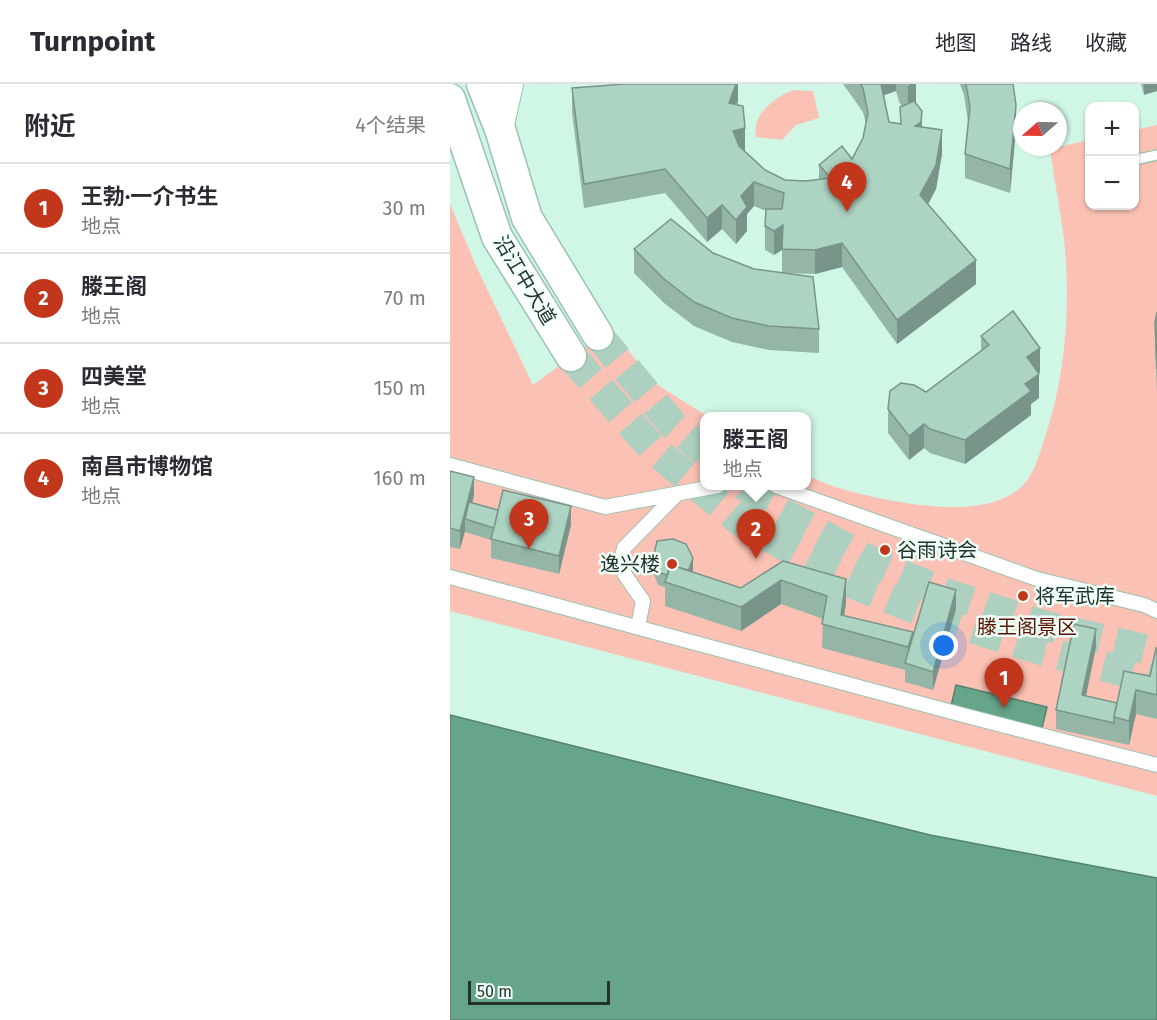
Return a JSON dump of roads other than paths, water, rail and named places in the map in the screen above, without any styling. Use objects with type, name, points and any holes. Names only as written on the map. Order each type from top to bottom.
[{"type":"highway","name":"沿江中大道","points":[[482,84],[500,129],[528,218],[598,335]]},
{"type":"highway","name":"沿江中大道","points":[[450,99],[497,237],[571,356]]},
{"type":"main road","points":[[500,129],[510,84]]},
{"type":"street","points":[[450,465],[605,507],[700,489]]},
{"type":"street","points":[[787,490],[1037,579],[1144,605],[1157,611]]},
{"type":"street","points":[[638,627],[644,601],[625,575],[621,562],[624,548],[678,493]]},
{"type":"street","points":[[450,577],[1157,765]]},
{"type":"lane","points":[[1139,159],[1157,155]]},
{"type":"tunnel","points":[[598,335],[674,426],[700,448]]},
{"type":"tunnel","points":[[571,356],[653,449],[700,488]]},
{"type":"tunnel","points":[[703,490],[740,521],[851,583],[930,615],[1044,651],[1157,680]]},
{"type":"tunnel","points":[[750,490],[767,504],[872,562],[948,594],[1043,625],[1157,652]]},
{"type":"place","name":"南昌市博物馆","points":[[847,212]]},
{"type":"place","name":"四美堂","points":[[529,549]]},
{"type":"place","name":"谷雨诗会","points":[[885,550]]},
{"type":"place","name":"滕王阁","points":[[756,559]]},
{"type":"place","name":"逸兴楼","points":[[672,564]]},
{"type":"place","name":"将军武库","points":[[1023,596]]},
{"type":"place","name":"王勃·一介书生","points":[[1004,708]]},
{"type":"park label","name":"滕王阁景区","points":[[1027,627]]}]
